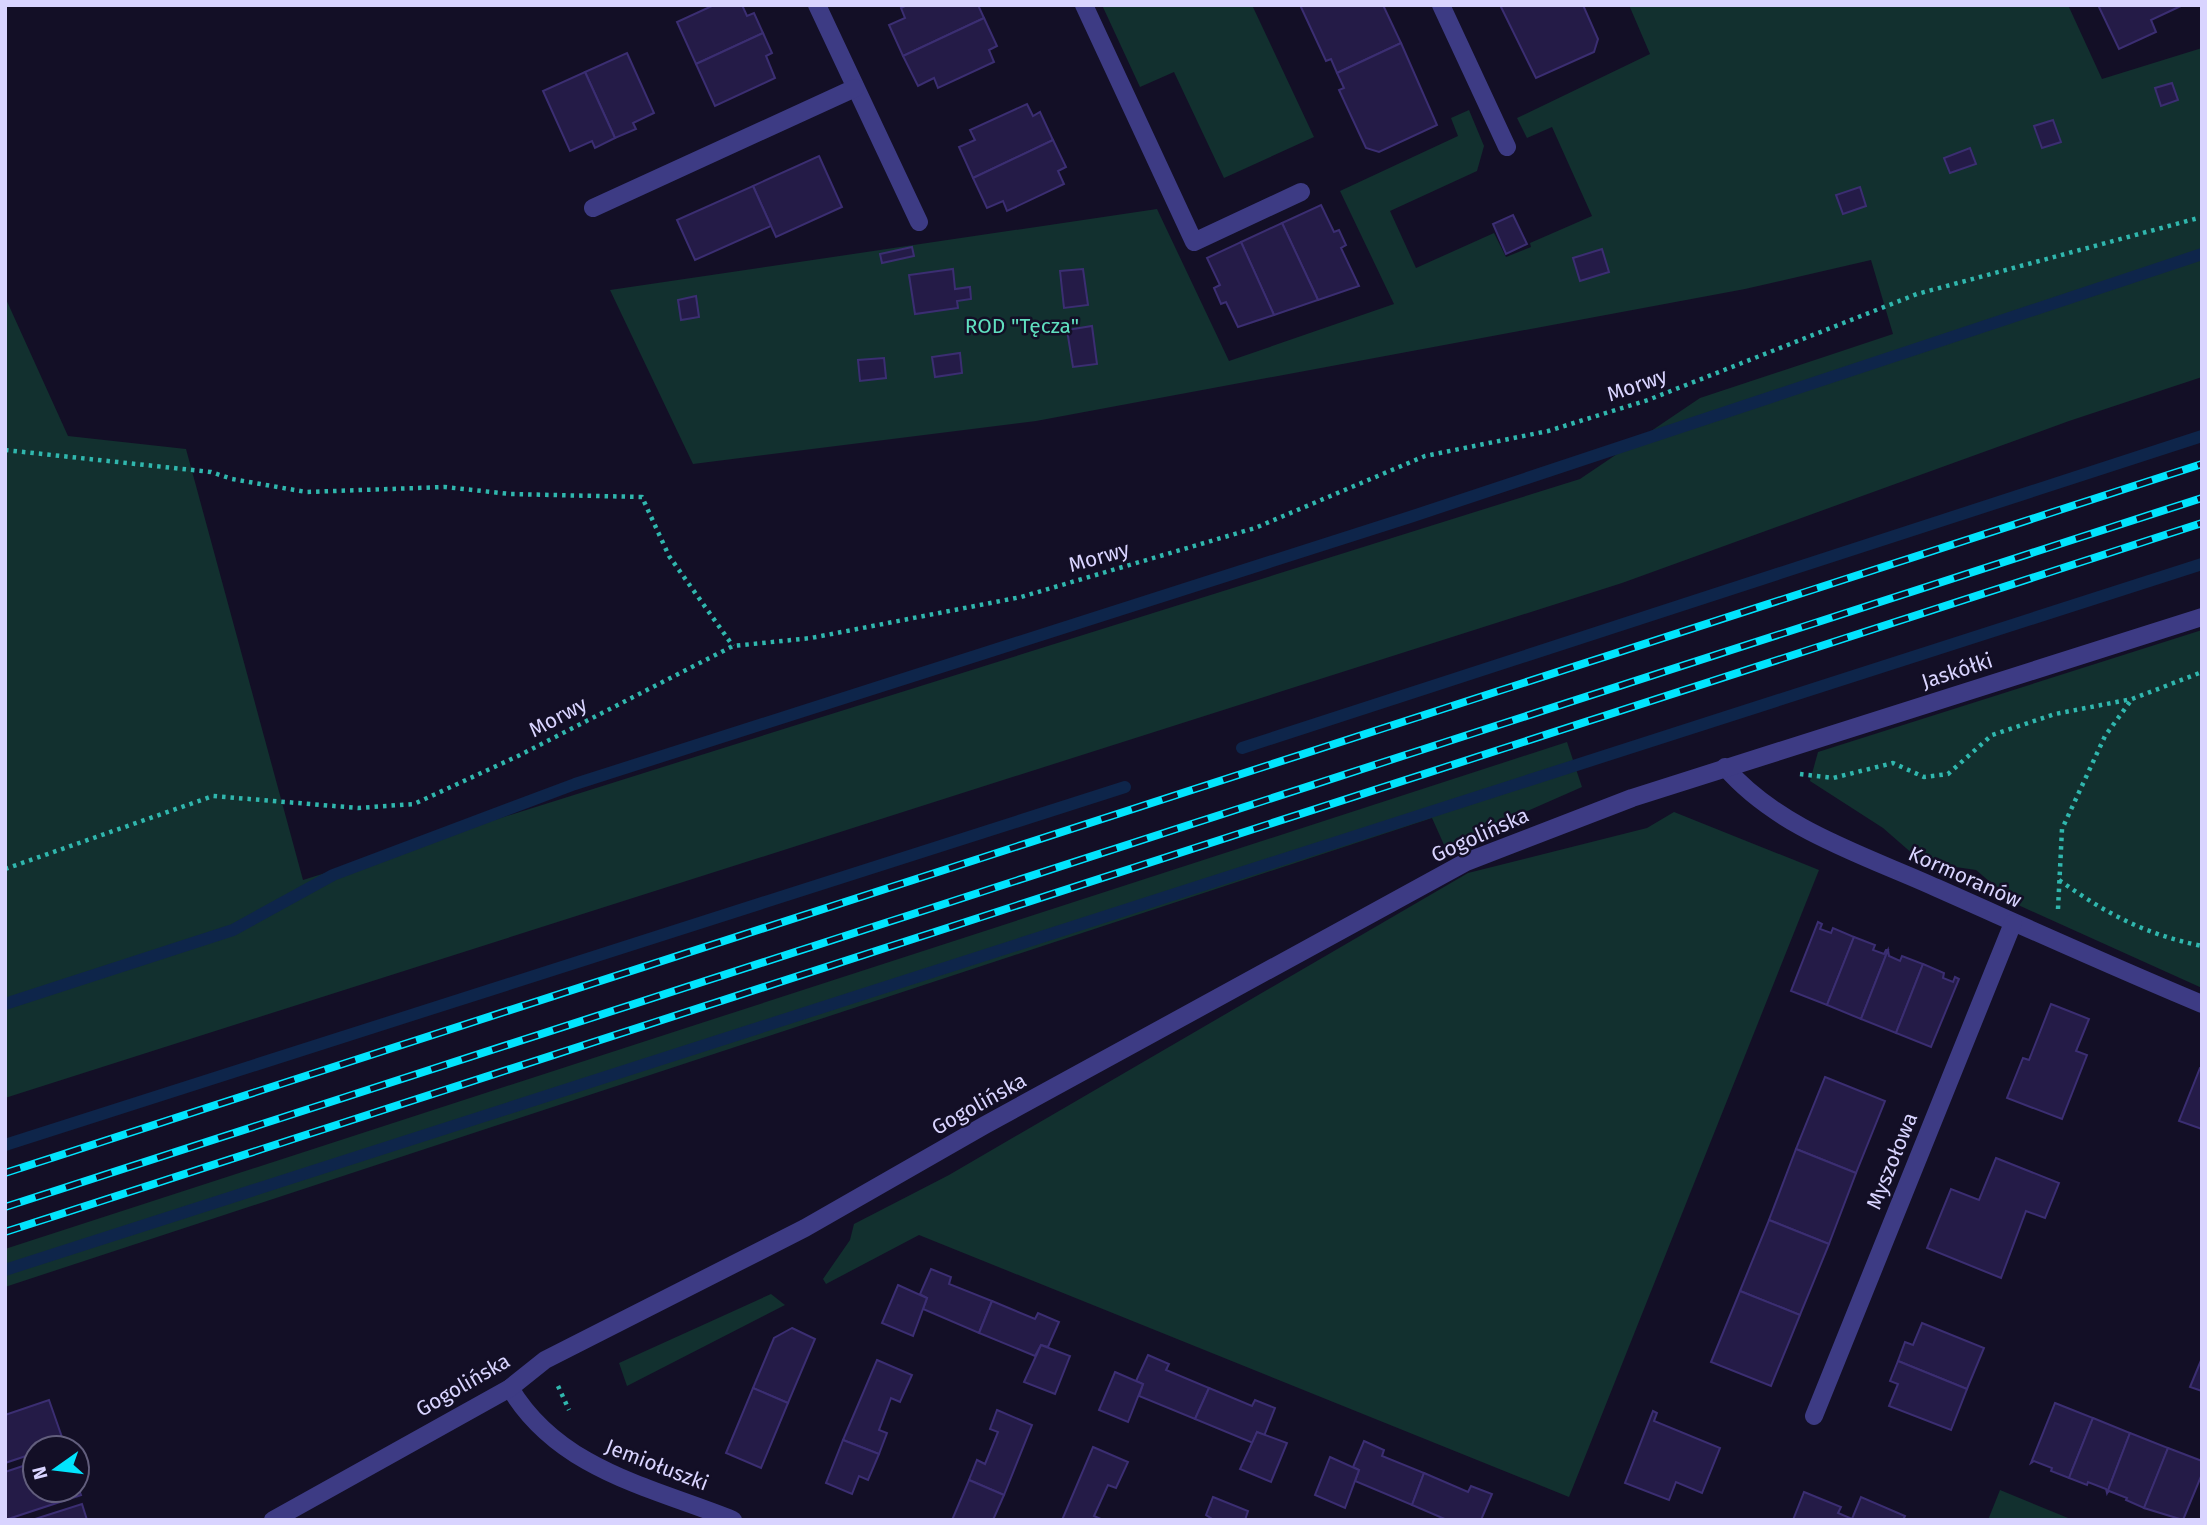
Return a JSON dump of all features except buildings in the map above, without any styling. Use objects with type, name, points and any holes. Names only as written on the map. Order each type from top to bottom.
[{"type":"street","points":[[817,5],[919,222]]},
{"type":"street","points":[[1084,5],[1194,243],[1301,192]]},
{"type":"street","points":[[1441,5],[1507,147]]},
{"type":"street","points":[[593,208],[855,88]]},
{"type":"street","name":"Jaskółki","points":[[1725,767],[2202,617]]},
{"type":"street","name":"Kormoranów","points":[[1725,767],[1754,797],[1812,831],[2012,923],[2202,1004]]},
{"type":"street","name":"Gogolińska","points":[[273,1520],[510,1388],[545,1360],[805,1228],[985,1125],[1466,863],[1578,817],[1725,767]]},
{"type":"street","name":"Myszołowa","points":[[1814,1416],[2012,923]]},
{"type":"street","name":"Jemiołuszki","points":[[510,1388],[533,1421],[583,1460],[628,1482],[733,1520]]},
{"type":"path","name":"Morwy","points":[[5,869],[213,796],[358,808],[414,804],[518,756],[733,646],[811,638],[1021,597],[1255,528],[1425,456],[1548,430],[1648,400],[1917,294],[2202,217]]},
{"type":"path","points":[[5,450],[211,472],[232,479],[306,492],[445,487],[510,494],[642,497],[669,556],[733,646]]},
{"type":"path","points":[[1777,751],[1802,777],[1833,778],[1893,763],[1924,777],[1948,774],[1992,735],[2054,714],[2132,699],[2202,672]]},
{"type":"path","points":[[2057,942],[2062,830],[2105,736],[2132,699]]},
{"type":"path","points":[[2059,880],[2114,915],[2164,938],[2202,946]]},
{"type":"green space","points":[[1102,5],[1252,5],[1314,137],[1224,178],[1174,72],[1140,87]]},
{"type":"green space","name":"ROD \"Tęcza\"","points":[[1629,5],[2068,5],[2102,79],[2202,48],[2202,377],[2069,421],[1622,583],[5,1098],[5,297],[68,436],[186,449],[303,880],[1580,479],[1700,398],[1893,334],[1871,260],[1745,289],[1036,421],[693,464],[610,290],[1157,209],[1229,361],[1394,304],[1340,191],[1458,136],[1451,118],[1469,110],[1484,146],[1477,171],[1390,211],[1416,268],[1494,233],[1506,257],[1531,247],[1530,243],[1592,216],[1552,127],[1527,138],[1517,118],[1650,54]]},
{"type":"green space","points":[[2202,630],[2202,988],[2016,904],[1976,870],[1922,862],[1883,828],[1810,781],[1818,752]]},
{"type":"green space","points":[[1567,742],[1582,787],[1445,847],[1432,818],[5,1287],[5,1249]]},
{"type":"green space","points":[[1674,812],[1819,870],[1569,1497],[919,1235],[826,1284],[823,1279],[850,1240],[854,1224],[949,1175],[1468,873],[1647,828]]},
{"type":"green space","points":[[771,1294],[785,1305],[627,1386],[619,1363]]},
{"type":"green space","points":[[2000,1490],[2073,1520],[1988,1520]]},
{"type":"waterway","points":[[5,1004],[233,930],[333,875],[575,784],[1410,517],[2202,254]]},
{"type":"waterway","points":[[1242,748],[2202,436]]},
{"type":"waterway","points":[[5,1270],[2202,564]]},
{"type":"waterway","points":[[5,1145],[1125,787]]},
{"type":"railway","points":[[5,1173],[2202,464]]},
{"type":"railway","points":[[5,1207],[2202,498]]},
{"type":"railway","points":[[5,1232],[2202,523]]}]
